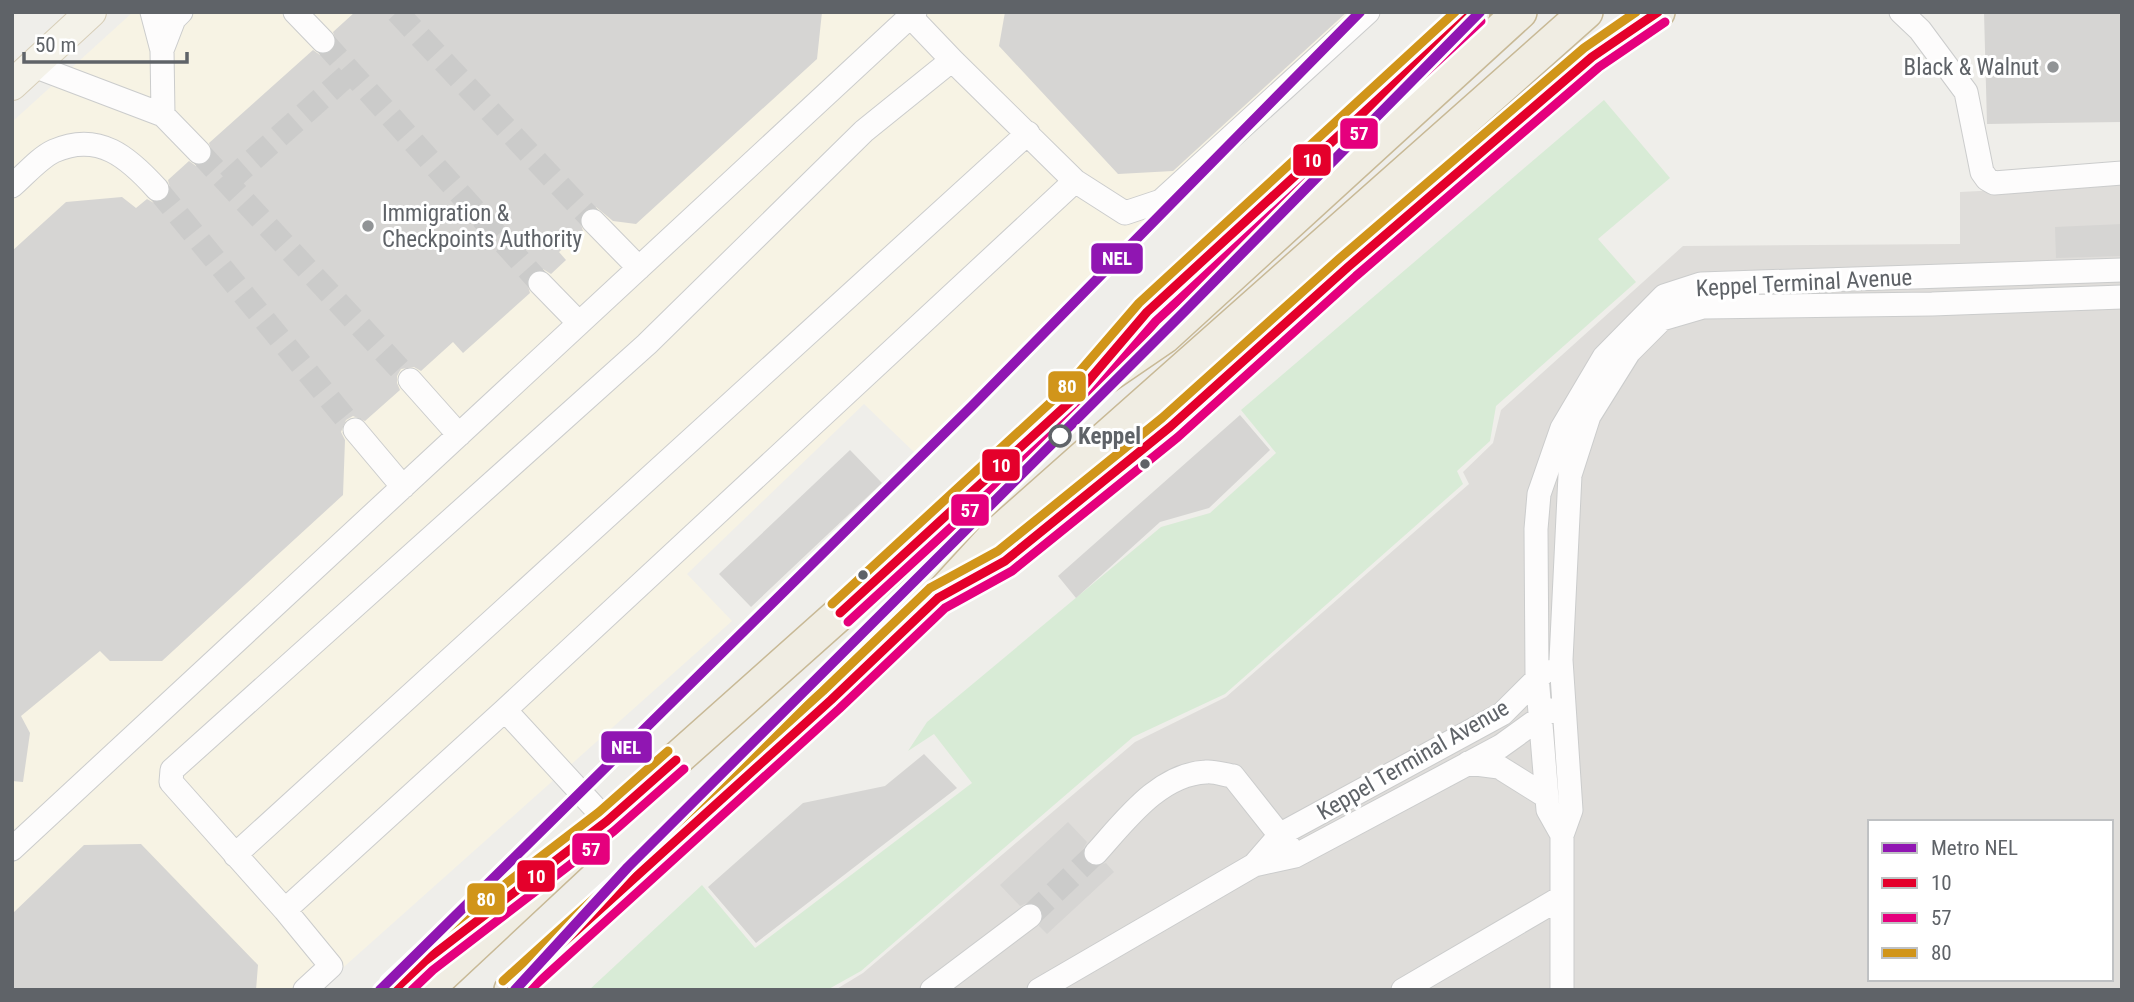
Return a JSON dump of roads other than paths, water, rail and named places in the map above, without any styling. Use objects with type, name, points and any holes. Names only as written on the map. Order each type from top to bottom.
[{"type":"highway","points":[[1354,120],[1443,12]]},
{"type":"highway","points":[[394,990],[426,975],[607,821],[892,567],[1072,400],[1147,312],[1473,12]]},
{"type":"highway","points":[[1072,400],[1164,337],[1520,12]]},
{"type":"highway","points":[[512,990],[831,700],[938,598],[994,537],[1586,12]]},
{"type":"highway","points":[[938,598],[1005,561],[1170,427],[1359,258],[1582,66],[1658,12]]},
{"type":"highway","points":[[376,990],[426,975]]},
{"type":"main road","points":[[12,85],[91,12]]},
{"type":"lane","points":[[152,12],[162,50],[163,115]]},
{"type":"lane","points":[[162,50],[174,19],[181,12]]},
{"type":"lane","points":[[295,12],[323,41]]},
{"type":"lane","points":[[12,849],[913,14],[952,60],[1075,181],[1125,213],[1161,201],[1368,12]]},
{"type":"lane","points":[[1901,12],[1920,30],[1966,92],[1982,172],[1987,179],[1994,183],[2122,173]]},
{"type":"lane","points":[[305,990],[331,966],[285,909],[171,782],[172,769],[647,344],[864,131],[952,60]]},
{"type":"lane","points":[[34,66],[163,115],[200,152]]},
{"type":"lane","points":[[235,855],[1028,133]]},
{"type":"lane","points":[[12,186],[53,152],[88,143],[116,152],[134,163],[157,190]]},
{"type":"lane","points":[[285,909],[505,710],[1075,181]]},
{"type":"lane","points":[[593,221],[639,268]]},
{"type":"lane","name":"Keppel Terminal Avenue","points":[[1254,865],[1281,834],[1502,713],[1537,676],[1536,529],[1539,494],[1545,473],[1562,428],[1604,357],[1664,296],[1701,284],[2122,270]]},
{"type":"lane","points":[[540,283],[579,323]]},
{"type":"lane","name":"Keppel Terminal Avenue","points":[[1562,835],[1571,810],[1561,660],[1570,475],[1589,416],[1629,352],[1662,319],[1703,307],[2122,297]]},
{"type":"lane","points":[[410,380],[459,435]]},
{"type":"lane","points":[[355,430],[403,486]]},
{"type":"lane","points":[[1561,660],[1537,676],[1548,810],[1562,835],[1562,990]]},
{"type":"lane","name":"Keppel Terminal Avenue","points":[[1039,990],[1254,865],[1295,856],[1501,746],[1565,699]]},
{"type":"lane","points":[[505,710],[607,821]]},
{"type":"lane","points":[[1468,763],[1499,767],[1547,797]]},
{"type":"lane","points":[[1096,853],[1137,808],[1171,781],[1206,772],[1233,776],[1281,834],[1295,856]]},
{"type":"lane","points":[[1403,990],[1562,897]]},
{"type":"lane","points":[[932,990],[1030,916]]},
{"type":"tunnel","points":[[397,12],[593,221]]},
{"type":"tunnel","points":[[323,41],[540,283]]},
{"type":"tunnel","points":[[228,182],[351,72]]},
{"type":"tunnel","points":[[199,152],[410,380]]},
{"type":"tunnel","points":[[157,189],[355,430]]},
{"type":"tunnel","points":[[1030,916],[1096,853]]},
{"type":"metro line","name":"NEL","points":[[380,990],[972,406],[1360,12]]},
{"type":"metro line","name":"NEL","points":[[515,990],[628,867],[1480,12]]},
{"type":"place","name":"Black & Walnut","points":[[2053,67]]},
{"type":"place","name":"Immigration & Checkpoints Authority","points":[[368,226]]},
{"type":"place","name":"Keppel","points":[[1060,436]]}]
